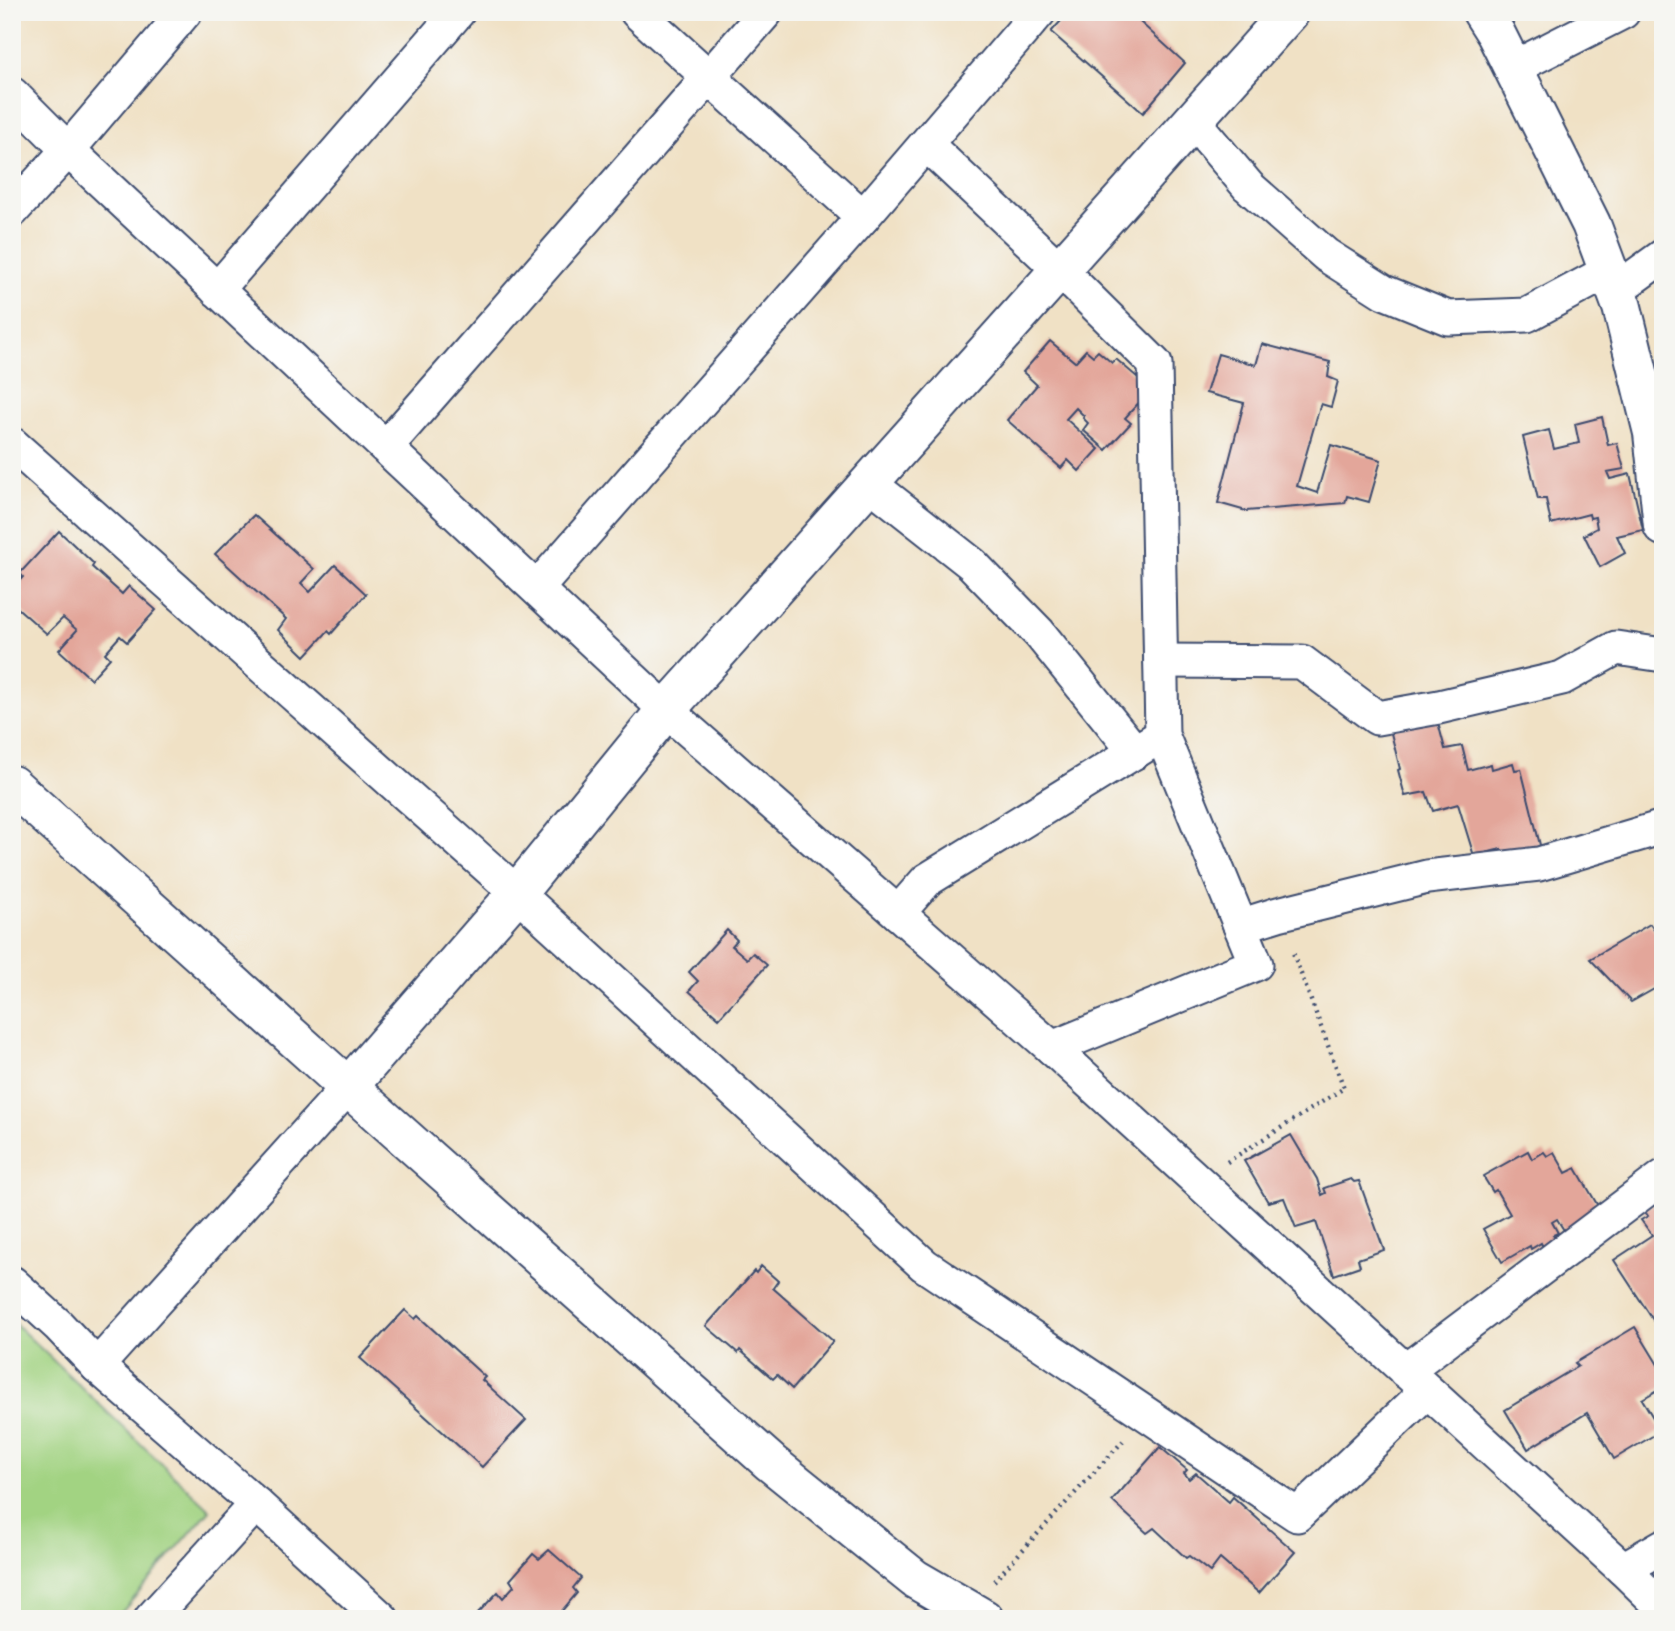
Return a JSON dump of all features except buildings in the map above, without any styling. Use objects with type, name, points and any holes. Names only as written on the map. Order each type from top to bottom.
[{"type":"street","points":[[12,211],[68,150],[185,12]]},
{"type":"street","points":[[217,290],[458,12]]},
{"type":"street","points":[[637,12],[863,217]]},
{"type":"street","points":[[386,447],[766,12]]},
{"type":"street","points":[[537,588],[1039,12]]},
{"type":"street","points":[[97,1366],[348,1087],[517,893],[666,710],[1290,12]]},
{"type":"street","points":[[1482,12],[1591,223],[1622,307],[1658,432],[1663,526]]},
{"type":"street","points":[[1513,68],[1623,12]]},
{"type":"street","points":[[12,94],[68,150],[666,710],[1052,1048],[1663,1608]]},
{"type":"street","points":[[1193,121],[1248,187],[1326,255],[1384,292],[1448,318],[1527,315],[1663,256]]},
{"type":"street","points":[[926,144],[1155,364],[1161,661],[1149,744]]},
{"type":"street","points":[[12,443],[517,893],[924,1265],[1297,1515],[1416,1381],[1663,1177]]},
{"type":"street","points":[[869,483],[972,564],[1149,744],[1240,926],[1256,964],[1052,1048]]},
{"type":"street","points":[[1161,661],[1302,662],[1377,718],[1438,707],[1562,678],[1615,648],[1663,655]]},
{"type":"street","points":[[898,913],[927,880],[1149,744]]},
{"type":"street","points":[[12,785],[771,1463],[915,1579],[976,1614]]},
{"type":"street","points":[[1240,926],[1427,877],[1539,864],[1663,827]]},
{"type":"street","points":[[12,1283],[97,1366],[256,1504],[382,1619]]},
{"type":"street","points":[[151,1619],[256,1504]]},
{"type":"street","points":[[1623,1569],[1663,1546]]},
{"type":"path","points":[[1197,1181],[1344,1088],[1278,914]]},
{"type":"path","points":[[976,1614],[1147,1414]]},
{"type":"green space","points":[[12,1321],[210,1510],[116,1619],[12,1619]]}]
